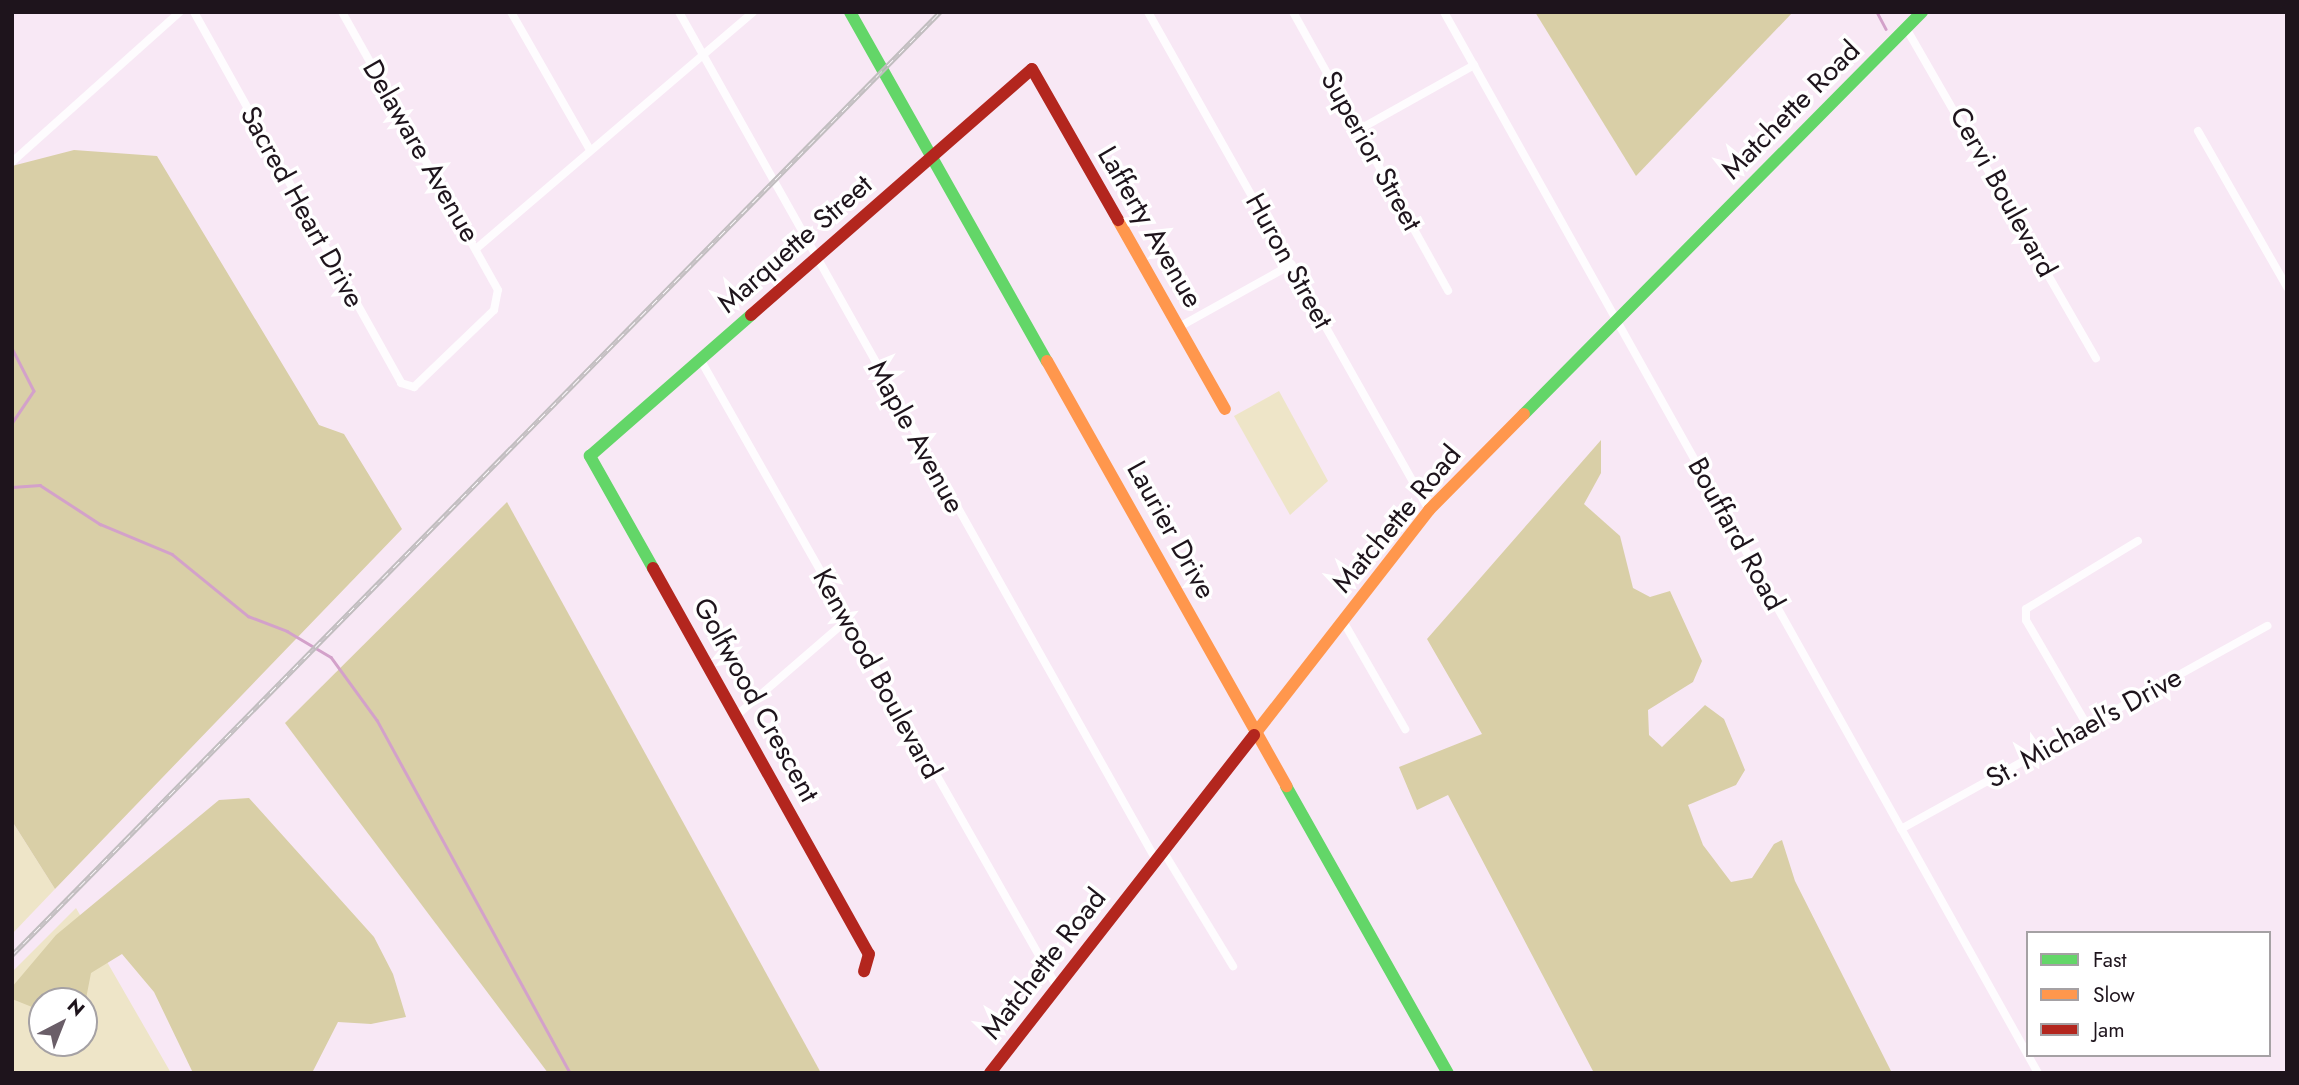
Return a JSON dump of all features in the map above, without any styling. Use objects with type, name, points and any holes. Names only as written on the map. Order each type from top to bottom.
[{"type":"street","points":[[12,162],[180,12]]},
{"type":"street","name":"Sacred Heart Drive","points":[[194,12],[401,383],[420,385],[494,310],[498,290]]},
{"type":"street","name":"Delaware Avenue","points":[[342,12],[477,248],[498,290]]},
{"type":"street","points":[[511,12],[590,150]]},
{"type":"street","name":"Maple Avenue","points":[[679,12],[816,258],[1160,855],[1233,966]]},
{"type":"street","points":[[477,248],[753,12]]},
{"type":"street","name":"Laurier Drive","points":[[850,12],[1448,1073]]},
{"type":"street","name":"Huron Street","points":[[1148,12],[1429,510]]},
{"type":"street","name":"Superior Street","points":[[1293,12],[1448,291]]},
{"type":"street","name":"Bouffard Road","points":[[1444,12],[2026,1052]]},
{"type":"street","name":"Matchette Road","points":[[990,1073],[1258,733],[1429,510],[1922,12]]},
{"type":"street","name":"Cervi Boulevard","points":[[1906,28],[2096,358]]},
{"type":"street","points":[[1360,129],[1474,65]]},
{"type":"street","name":"Marquette Street","points":[[590,456],[1032,69]]},
{"type":"street","name":"Lafferty Avenue","points":[[1032,69],[1225,409]]},
{"type":"street","points":[[2198,131],[2287,287]]},
{"type":"street","points":[[1179,327],[1292,264]]},
{"type":"street","name":"Kenwood Boulevard","points":[[701,359],[1057,987]]},
{"type":"street","name":"Golfwood Crescent","points":[[590,456],[869,954],[864,971]]},
{"type":"street","points":[[2087,726],[2026,620],[2026,609],[2138,541]]},
{"type":"street","points":[[737,715],[847,620]]},
{"type":"street","points":[[1343,621],[1405,729]]},
{"type":"street","name":"St. Michael's Drive","points":[[1901,830],[2267,626]]},
{"type":"street","name":"Bouffard Road","points":[[2029,1057],[2038,1073]]},
{"type":"shaded area","points":[[1535,12],[1793,12],[1636,176]]},
{"type":"shaded area","points":[[74,150],[157,156],[319,425],[344,434],[402,529],[55,889],[12,821],[12,166]]},
{"type":"shaded area","points":[[1279,391],[1328,481],[1290,515],[1234,416]]},
{"type":"shaded area","points":[[1601,440],[1601,473],[1584,504],[1620,536],[1633,588],[1650,597],[1670,591],[1702,661],[1693,682],[1648,710],[1649,735],[1662,747],[1705,705],[1724,719],[1745,770],[1736,785],[1688,805],[1703,845],[1731,882],[1752,878],[1774,844],[1782,840],[1795,881],[1892,1073],[1594,1073],[1448,795],[1417,810],[1399,767],[1482,734],[1427,639]]},
{"type":"shaded area","points":[[507,502],[821,1073],[548,1073],[285,723]]},
{"type":"shaded area","points":[[249,798],[374,937],[393,974],[406,1017],[371,1024],[338,1022],[312,1073],[193,1073],[154,992],[122,954],[91,973],[88,987],[28,987],[28,1005],[12,999],[12,987],[56,935],[219,800]]},
{"type":"shaded area","points":[[12,821],[55,889],[12,934]]},
{"type":"shaded area","points":[[76,908],[171,1073],[12,1073],[12,972]]},
{"type":"waterway","points":[[1877,12],[1886,29]]},
{"type":"waterway","points":[[12,283],[12,300]]},
{"type":"waterway","points":[[12,348],[34,391],[12,424]]},
{"type":"waterway","points":[[12,487],[40,485],[100,524],[172,554],[248,616],[287,631],[331,657],[377,720],[570,1073]]},
{"type":"railway","points":[[12,955],[940,12]]},
{"type":"traffic: fast","points":[[850,12],[1047,361]]},
{"type":"traffic: fast","points":[[1524,414],[1922,12]]},
{"type":"traffic: fast","points":[[653,568],[590,456],[751,315]]},
{"type":"traffic: fast","points":[[1286,786],[1448,1073]]},
{"type":"traffic: slow","points":[[1118,220],[1225,409]]},
{"type":"traffic: slow","points":[[1047,361],[1286,786]]},
{"type":"traffic: slow","points":[[1254,735],[1429,510],[1524,414]]},
{"type":"traffic: jam","points":[[751,315],[1032,69],[1118,220]]},
{"type":"traffic: jam","points":[[653,568],[869,954],[864,971]]},
{"type":"traffic: jam","points":[[990,1073],[1254,735]]}]
